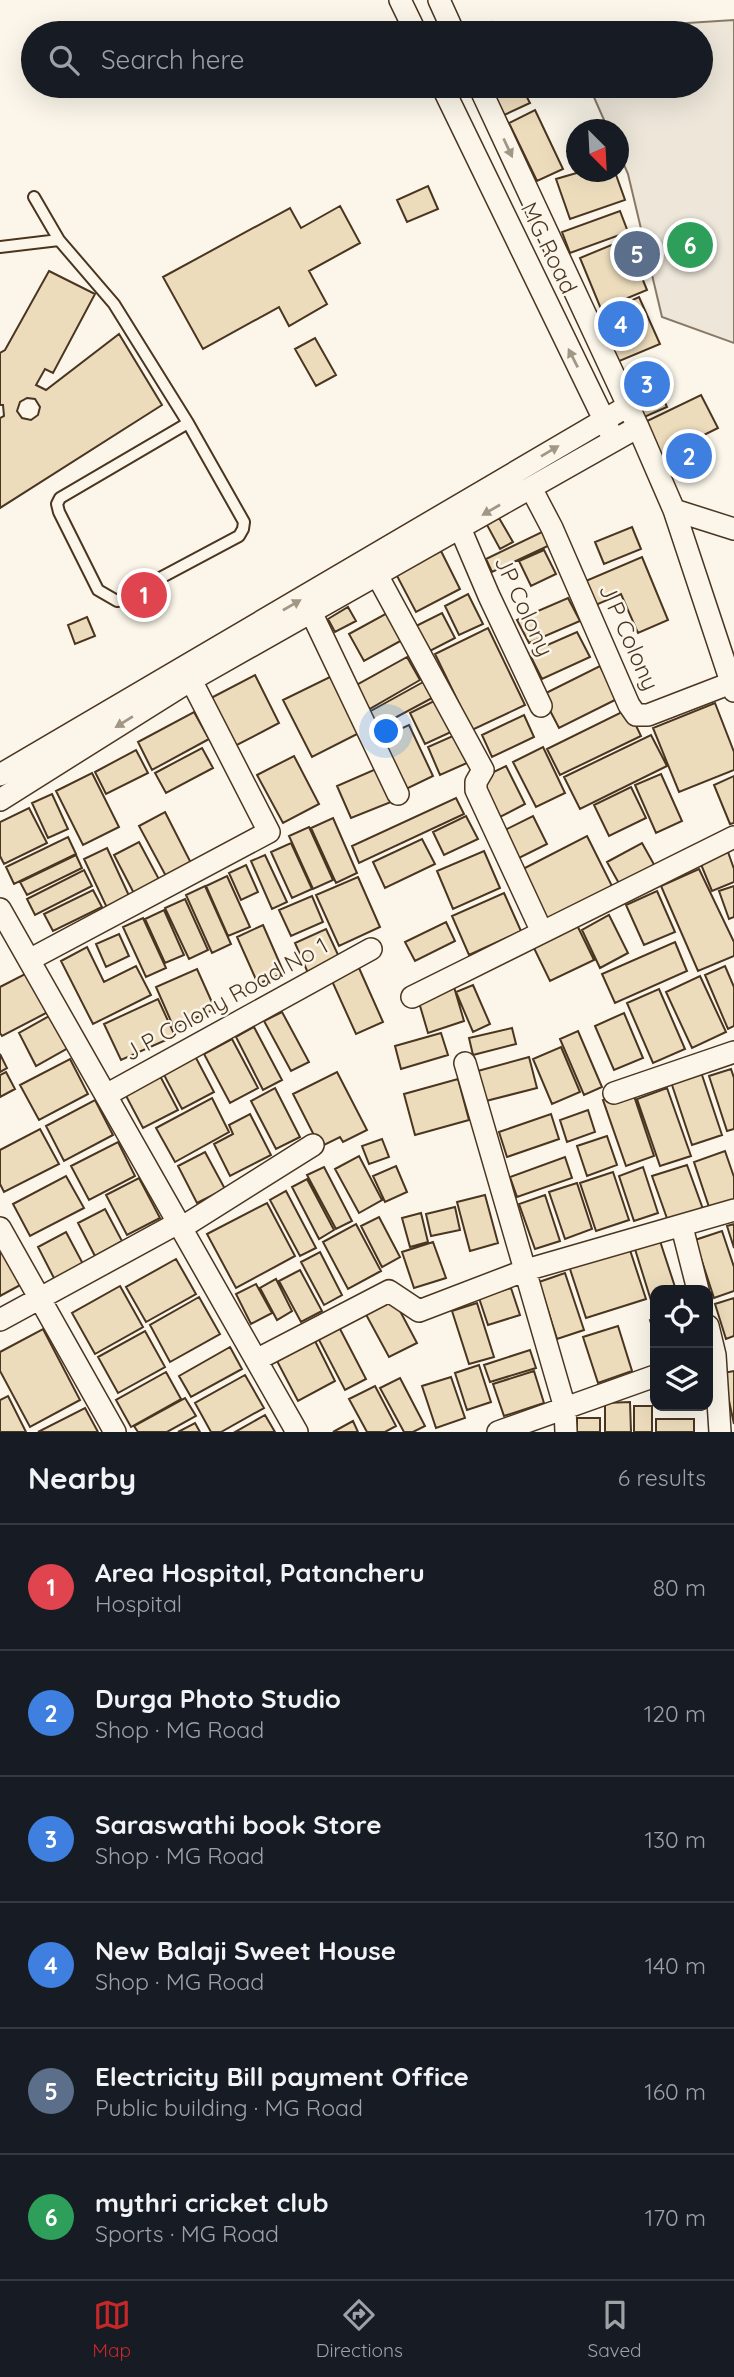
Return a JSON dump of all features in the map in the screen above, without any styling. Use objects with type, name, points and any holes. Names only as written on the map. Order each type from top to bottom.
[{"type":"street","points":[[400,0],[410,21]]},
{"type":"street","points":[[439,0],[449,21]]},
{"type":"street","name":"MG Road","points":[[448,98],[614,440]]},
{"type":"street","name":"MG Road","points":[[485,98],[674,510],[733,687]]},
{"type":"street","points":[[0,775],[628,406]]},
{"type":"street","points":[[0,799],[191,680],[638,427]]},
{"type":"street","points":[[614,440],[652,459]]},
{"type":"street","name":"J P Colony","points":[[531,488],[552,528],[629,705],[636,715],[648,715],[733,687]]},
{"type":"street","points":[[674,510],[734,529]]},
{"type":"street","name":"JP Colony","points":[[460,528],[541,706]]},
{"type":"street","points":[[377,575],[483,770],[476,790],[542,932]]},
{"type":"street","points":[[311,612],[398,794]]},
{"type":"street","points":[[29,960],[269,832],[191,680]]},
{"type":"street","points":[[411,997],[734,837]]},
{"type":"street","points":[[0,909],[297,1432]]},
{"type":"street","name":"J P Colony Road No 1","points":[[106,1096],[371,948]]},
{"type":"street","points":[[614,1093],[734,1052]]},
{"type":"street","points":[[466,1063],[565,1408],[566,1432]]},
{"type":"street","points":[[0,1320],[180,1225],[313,1146]]},
{"type":"street","points":[[256,1360],[389,1291],[419,1311],[526,1270],[734,1210]]},
{"type":"street","points":[[682,1227],[697,1285]]},
{"type":"street","points":[[0,1228],[116,1432]]},
{"type":"street","points":[[719,1354],[720,1432]]},
{"type":"street","points":[[498,1432],[650,1378]]},
{"type":"lane","points":[[34,197],[59,240],[114,304],[188,423],[241,514],[243,529],[239,536],[117,601],[98,590],[57,504],[60,498],[188,423]]},
{"type":"lane","points":[[0,247],[59,240]]},
{"type":"shaded area","points":[[734,20],[734,343],[662,317],[629,178],[629,119],[604,119],[594,98],[713,98],[713,21]]},
{"type":"building","points":[[493,98],[527,98],[530,103],[502,116]]},
{"type":"building","points":[[535,110],[563,169],[537,181],[509,123]]},
{"type":"building","points":[[566,176],[566,182],[619,182],[625,200],[570,219],[556,179]]},
{"type":"building","points":[[428,186],[438,209],[407,222],[397,200]]},
{"type":"building","points":[[340,206],[360,243],[309,271],[327,304],[289,326],[279,307],[203,349],[163,277],[290,208],[301,228]]},
{"type":"building","points":[[620,211],[628,232],[570,253],[562,232]]},
{"type":"building","points":[[626,239],[647,290],[601,309],[580,258]]},
{"type":"building","points":[[49,271],[95,294],[53,373],[45,369],[36,385],[46,390],[119,334],[162,405],[0,508],[0,418],[4,416],[3,405],[0,405],[0,353],[5,350]],"holes":[[[27,398],[35,399],[40,407],[38,415],[31,420],[22,418],[17,411],[20,402]]]},
{"type":"building","points":[[639,297],[660,344],[617,362],[597,316]]},
{"type":"building","points":[[315,338],[336,375],[316,386],[295,349]]},
{"type":"building","points":[[647,362],[667,407],[642,418],[623,373]]},
{"type":"building","points":[[701,395],[718,428],[662,456],[645,422]]},
{"type":"building","points":[[499,518],[513,542],[500,549],[487,525]]},
{"type":"building","points":[[632,527],[641,549],[604,564],[595,542]]},
{"type":"building","points":[[544,531],[550,545],[492,572],[486,559]]},
{"type":"building","points":[[544,550],[556,574],[531,586],[519,561]]},
{"type":"building","points":[[441,551],[460,589],[416,612],[396,574]]},
{"type":"building","points":[[642,557],[668,620],[638,633],[621,594],[591,607],[581,583]]},
{"type":"building","points":[[468,594],[483,624],[459,635],[445,606]]},
{"type":"building","points":[[568,598],[580,621],[529,643],[517,620]]},
{"type":"building","points":[[348,607],[356,621],[335,632],[328,619]]},
{"type":"building","points":[[389,612],[404,639],[364,661],[349,634]]},
{"type":"building","points":[[442,613],[455,638],[428,652],[416,626]]},
{"type":"building","points":[[87,617],[95,636],[75,644],[68,625]]},
{"type":"building","points":[[488,628],[525,705],[472,730],[435,654]]},
{"type":"building","points":[[577,632],[590,657],[542,679],[529,653]]},
{"type":"building","points":[[407,657],[420,680],[366,711],[353,687]]},
{"type":"building","points":[[600,666],[617,699],[559,728],[542,695]]},
{"type":"building","points":[[336,674],[365,730],[312,757],[283,700]]},
{"type":"building","points":[[255,675],[279,723],[235,746],[211,698]]},
{"type":"building","points":[[425,681],[434,697],[378,727],[369,712]]},
{"type":"building","points":[[436,700],[451,732],[425,744],[410,713]]},
{"type":"building","points":[[715,703],[734,752],[734,770],[679,792],[653,728]]},
{"type":"building","points":[[628,709],[641,736],[560,775],[547,749]]},
{"type":"building","points":[[194,712],[209,739],[152,770],[138,742]]},
{"type":"building","points":[[524,715],[534,737],[492,757],[482,735]]},
{"type":"building","points":[[409,725],[433,776],[402,791],[378,739]]},
{"type":"building","points":[[455,735],[467,763],[440,775],[428,747]]},
{"type":"building","points":[[651,735],[667,766],[580,809],[564,777]]},
{"type":"building","points":[[543,747],[565,793],[536,807],[513,762]]},
{"type":"building","points":[[202,748],[213,768],[166,793],[155,773]]},
{"type":"building","points":[[136,750],[148,773],[106,794],[95,772]]},
{"type":"building","points":[[294,756],[319,804],[283,823],[257,775]]},
{"type":"building","points":[[506,766],[525,804],[498,818],[479,779]]},
{"type":"building","points":[[376,769],[391,802],[351,818],[337,786]]},
{"type":"building","points":[[92,773],[119,827],[83,845],[56,791]]},
{"type":"building","points":[[661,774],[682,821],[656,833],[635,785]]},
{"type":"building","points":[[734,776],[734,823],[730,824],[714,785]]},
{"type":"building","points":[[631,787],[646,818],[609,836],[594,805]]},
{"type":"building","points":[[52,794],[68,829],[48,838],[32,803]]},
{"type":"building","points":[[456,798],[464,814],[359,863],[352,846]]},
{"type":"building","points":[[29,808],[47,843],[4,864],[0,856],[0,822]]},
{"type":"building","points":[[165,812],[192,865],[167,878],[139,826]]},
{"type":"building","points":[[466,816],[478,839],[444,855],[433,832]]},
{"type":"building","points":[[533,816],[547,844],[515,860],[501,832]]},
{"type":"building","points":[[333,818],[357,873],[336,883],[311,828]]},
{"type":"building","points":[[309,827],[333,880],[313,889],[289,836]]},
{"type":"building","points":[[587,836],[612,886],[544,921],[519,871]]},
{"type":"building","points":[[68,837],[76,854],[14,884],[6,867]]},
{"type":"building","points":[[422,839],[435,864],[385,888],[373,862]]},
{"type":"building","points":[[139,842],[162,885],[137,899],[114,855]]},
{"type":"building","points":[[291,843],[312,889],[292,898],[271,852]]},
{"type":"building","points":[[642,843],[656,868],[621,887],[607,862]]},
{"type":"building","points":[[107,848],[131,900],[108,910],[84,859]]},
{"type":"building","points":[[484,851],[500,888],[453,909],[437,871]]},
{"type":"building","points":[[728,852],[734,869],[734,882],[712,891],[700,862]]},
{"type":"building","points":[[76,855],[82,868],[27,895],[20,882]]},
{"type":"building","points":[[265,855],[287,902],[272,909],[251,861]]},
{"type":"building","points":[[246,865],[258,892],[241,900],[229,873]]},
{"type":"building","points":[[699,869],[734,942],[734,956],[698,971],[661,886]]},
{"type":"building","points":[[84,870],[92,886],[35,915],[27,899]]},
{"type":"building","points":[[227,876],[250,927],[228,936],[206,886]]},
{"type":"building","points":[[358,877],[380,927],[339,946],[316,895]]},
{"type":"building","points":[[205,886],[231,944],[212,953],[186,895]]},
{"type":"building","points":[[734,886],[734,917],[729,919],[719,891]]},
{"type":"building","points":[[93,890],[102,907],[53,931],[44,914]]},
{"type":"building","points":[[657,891],[675,932],[644,945],[626,905]]},
{"type":"building","points":[[504,893],[521,931],[469,955],[452,916]]},
{"type":"building","points":[[312,896],[323,922],[291,936],[279,910]]},
{"type":"building","points":[[185,899],[208,950],[189,959],[165,908]]},
{"type":"building","points":[[164,910],[184,955],[165,963],[145,919]]},
{"type":"building","points":[[609,915],[628,953],[600,968],[582,930]]},
{"type":"building","points":[[143,918],[166,968],[146,977],[123,927]]},
{"type":"building","points":[[575,921],[594,960],[550,981],[531,942]]},
{"type":"building","points":[[446,922],[455,941],[415,961],[405,942]]},
{"type":"building","points":[[263,925],[284,973],[258,984],[237,937]]},
{"type":"building","points":[[326,929],[340,959],[308,973],[295,943]]},
{"type":"building","points":[[119,934],[129,956],[106,967],[96,944]]},
{"type":"building","points":[[675,942],[687,971],[615,1003],[602,974]]},
{"type":"building","points":[[87,947],[104,982],[136,966],[151,995],[93,1024],[61,961]]},
{"type":"building","points":[[725,966],[734,987],[734,1026],[728,1029],[705,975]]},
{"type":"building","points":[[359,968],[383,1022],[356,1034],[332,981]]},
{"type":"building","points":[[197,969],[215,1009],[174,1028],[156,987]]},
{"type":"building","points":[[27,973],[48,1012],[2,1036],[0,987]]},
{"type":"building","points":[[700,976],[726,1032],[692,1048],[666,992]]},
{"type":"building","points":[[473,985],[490,1024],[473,1032],[456,992]]},
{"type":"building","points":[[454,987],[464,1021],[428,1033],[418,999]]},
{"type":"building","points":[[659,989],[685,1049],[653,1063],[627,1003]]},
{"type":"building","points":[[158,999],[175,1036],[121,1060],[104,1024]]},
{"type":"building","points":[[282,1012],[309,1062],[291,1071],[264,1021]]},
{"type":"building","points":[[624,1013],[643,1058],[614,1070],[595,1026]]},
{"type":"building","points":[[51,1015],[68,1048],[36,1066],[19,1033]]},
{"type":"building","points":[[254,1027],[282,1080],[263,1090],[236,1037]]},
{"type":"building","points":[[512,1028],[516,1044],[473,1055],[469,1038]]},
{"type":"building","points":[[578,1031],[602,1087],[584,1095],[560,1039]]},
{"type":"building","points":[[441,1033],[448,1055],[401,1069],[395,1046]]},
{"type":"building","points":[[232,1039],[258,1088],[230,1103],[204,1054]]},
{"type":"building","points":[[561,1047],[580,1092],[552,1104],[533,1059]]},
{"type":"building","points":[[0,1054],[7,1068],[0,1072]]},
{"type":"building","points":[[195,1056],[214,1092],[182,1109],[163,1073]]},
{"type":"building","points":[[529,1057],[537,1088],[482,1102],[474,1072]]},
{"type":"building","points":[[70,1059],[88,1094],[39,1120],[20,1085]]},
{"type":"building","points":[[731,1069],[734,1078],[734,1129],[727,1131],[709,1076]]},
{"type":"building","points":[[6,1072],[15,1089],[0,1097],[0,1075]]},
{"type":"building","points":[[337,1072],[367,1130],[343,1142],[340,1137],[320,1147],[293,1094]]},
{"type":"building","points":[[701,1072],[722,1135],[692,1145],[671,1082]]},
{"type":"building","points":[[159,1074],[178,1110],[143,1128],[124,1092]]},
{"type":"building","points":[[458,1079],[469,1120],[415,1135],[404,1094]]},
{"type":"building","points":[[275,1088],[300,1137],[276,1149],[251,1101]]},
{"type":"building","points":[[667,1088],[691,1156],[660,1166],[637,1099]]},
{"type":"building","points":[[632,1090],[654,1156],[626,1166],[603,1100]]},
{"type":"building","points":[[212,1098],[229,1132],[175,1162],[156,1128]]},
{"type":"building","points":[[95,1100],[113,1135],[64,1161],[46,1126]]},
{"type":"building","points":[[588,1110],[595,1132],[567,1142],[560,1120]]},
{"type":"building","points":[[250,1114],[271,1155],[230,1176],[214,1144],[233,1134],[229,1125]]},
{"type":"building","points":[[551,1114],[559,1139],[507,1157],[499,1132]]},
{"type":"building","points":[[40,1129],[59,1164],[4,1192],[0,1184],[0,1150]]},
{"type":"building","points":[[607,1136],[617,1165],[587,1176],[577,1146]]},
{"type":"building","points":[[382,1139],[389,1157],[369,1164],[362,1146]]},
{"type":"building","points":[[118,1142],[135,1176],[89,1200],[71,1166]]},
{"type":"building","points":[[725,1151],[734,1177],[734,1205],[711,1213],[694,1162]]},
{"type":"building","points":[[205,1152],[225,1189],[197,1203],[178,1166]]},
{"type":"building","points":[[359,1156],[382,1200],[359,1213],[335,1169]]},
{"type":"building","points":[[565,1157],[572,1178],[517,1197],[510,1177]]},
{"type":"building","points":[[687,1165],[704,1212],[669,1224],[652,1176]]},
{"type":"building","points":[[396,1166],[407,1192],[385,1202],[373,1176]]},
{"type":"building","points":[[324,1167],[352,1221],[336,1229],[307,1175]]},
{"type":"building","points":[[643,1167],[658,1213],[634,1221],[619,1176]]},
{"type":"building","points":[[613,1172],[629,1220],[596,1231],[580,1183]]},
{"type":"building","points":[[66,1176],[84,1208],[30,1236],[13,1204]]},
{"type":"building","points":[[139,1178],[160,1218],[127,1235],[106,1195]]},
{"type":"building","points":[[307,1179],[334,1230],[319,1239],[292,1187]]},
{"type":"building","points":[[577,1183],[592,1229],[565,1239],[549,1192]]},
{"type":"building","points":[[286,1191],[316,1248],[300,1256],[270,1200]]},
{"type":"building","points":[[485,1195],[498,1243],[470,1251],[457,1202]]},
{"type":"building","points":[[545,1195],[560,1241],[535,1249],[519,1204]]},
{"type":"building","points":[[267,1203],[295,1256],[236,1288],[207,1234]]},
{"type":"building","points":[[455,1207],[460,1230],[431,1236],[426,1214]]},
{"type":"building","points":[[105,1209],[122,1241],[95,1256],[78,1223]]},
{"type":"building","points":[[421,1213],[428,1242],[410,1247],[402,1218]]},
{"type":"building","points":[[379,1217],[400,1257],[382,1267],[361,1226]]},
{"type":"building","points":[[356,1224],[381,1271],[348,1289],[323,1242]]},
{"type":"building","points":[[734,1224],[734,1248],[727,1226]]},
{"type":"building","points":[[722,1231],[734,1267],[734,1291],[714,1298],[713,1285],[710,1285],[695,1240]]},
{"type":"building","points":[[66,1232],[83,1264],[55,1280],[38,1247]]},
{"type":"building","points":[[659,1238],[674,1285],[650,1285],[650,1297],[634,1246]]},
{"type":"building","points":[[0,1239],[24,1283],[0,1296]]},
{"type":"building","points":[[433,1242],[446,1278],[414,1288],[402,1252]]},
{"type":"building","points":[[629,1247],[646,1299],[586,1318],[569,1266]]},
{"type":"building","points":[[320,1252],[342,1295],[324,1305],[301,1262]]},
{"type":"building","points":[[176,1259],[196,1294],[146,1322],[126,1287]]},
{"type":"building","points":[[300,1270],[322,1311],[301,1322],[279,1281]]},
{"type":"building","points":[[565,1273],[584,1330],[557,1339],[539,1282]]},
{"type":"building","points":[[276,1279],[292,1311],[277,1320],[260,1288]]},
{"type":"building","points":[[256,1284],[272,1313],[251,1324],[236,1294]]},
{"type":"building","points":[[120,1286],[143,1327],[95,1354],[72,1313]]},
{"type":"building","points":[[511,1288],[520,1315],[488,1325],[479,1298]]},
{"type":"building","points":[[391,1294],[417,1343],[389,1357],[363,1309]]},
{"type":"building","points":[[199,1297],[220,1334],[170,1362],[150,1325]]},
{"type":"building","points":[[734,1298],[734,1336],[726,1339],[715,1304]]},
{"type":"building","points":[[477,1303],[494,1357],[469,1364],[452,1311]]},
{"type":"building","points":[[618,1326],[632,1371],[598,1383],[583,1337]]},
{"type":"building","points":[[339,1327],[366,1379],[345,1390],[318,1338]]},
{"type":"building","points":[[43,1329],[80,1400],[30,1427],[0,1371],[0,1352]]},
{"type":"building","points":[[145,1331],[165,1367],[118,1393],[98,1357]]},
{"type":"building","points":[[315,1341],[335,1381],[298,1401],[277,1361]]},
{"type":"building","points":[[230,1347],[242,1369],[191,1397],[179,1376]]},
{"type":"building","points":[[530,1350],[536,1368],[490,1382],[484,1365]]},
{"type":"building","points":[[479,1365],[491,1402],[467,1410],[455,1373]]},
{"type":"building","points":[[534,1371],[544,1403],[504,1416],[493,1384]]},
{"type":"building","points":[[734,1371],[734,1424],[723,1373]]},
{"type":"building","points":[[166,1372],[181,1399],[131,1427],[116,1400]]},
{"type":"building","points":[[245,1375],[264,1408],[221,1432],[211,1432],[195,1403]]},
{"type":"building","points":[[451,1377],[465,1418],[436,1428],[422,1386]]},
{"type":"building","points":[[400,1378],[425,1426],[413,1432],[404,1432],[380,1388]]},
{"type":"building","points":[[375,1386],[396,1426],[385,1432],[367,1432],[349,1399]]},
{"type":"building","points":[[8,1396],[26,1432],[0,1432],[0,1400]]},
{"type":"building","points":[[185,1398],[196,1416],[167,1432],[138,1432],[134,1426]]},
{"type":"building","points":[[630,1402],[631,1432],[605,1432],[605,1403]]},
{"type":"building","points":[[634,1406],[650,1406],[652,1432],[634,1432]]},
{"type":"building","points":[[85,1408],[98,1432],[38,1432]]},
{"type":"building","points":[[265,1415],[275,1432],[235,1432]]},
{"type":"building","points":[[577,1418],[600,1418],[600,1432],[577,1432]]},
{"type":"building","points":[[656,1419],[694,1419],[694,1432],[656,1432]]},
{"type":"building","points":[[353,1421],[358,1432],[333,1432]]},
{"type":"building","points":[[195,1423],[200,1432],[178,1432]]},
{"type":"place","name":"mythri cricket club","points":[[690,245]]},
{"type":"place","name":"Electricity Bill payment Office","points":[[637,254]]},
{"type":"place","name":"New Balaji Sweet House","points":[[621,324]]},
{"type":"place","name":"Saraswathi book Store","points":[[647,384]]},
{"type":"place","name":"Durga Photo Studio","points":[[689,456]]},
{"type":"place","name":"Area Hospital, Patancheru","points":[[144,595]]}]
